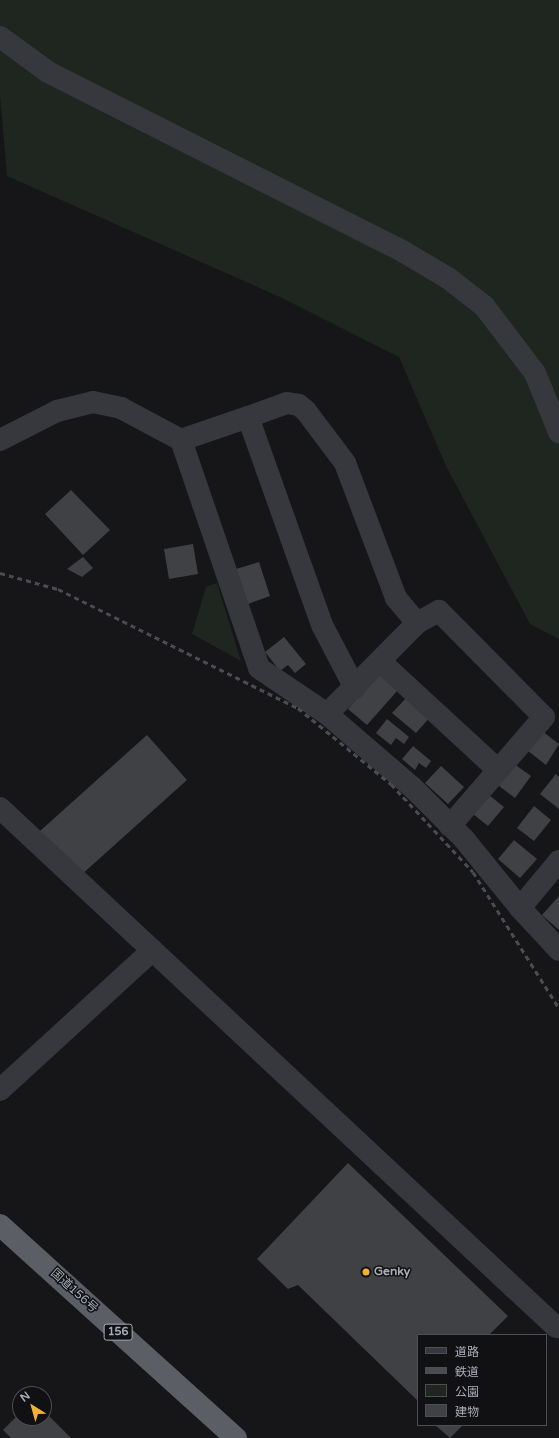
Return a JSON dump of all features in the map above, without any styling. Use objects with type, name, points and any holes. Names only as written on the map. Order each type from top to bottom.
[{"type":"highway","name":"国道156号","points":[[0,1225],[236,1438]]},
{"type":"street","points":[[0,37],[48,72],[397,248],[448,278],[484,306],[535,373],[559,432]]},
{"type":"street","points":[[0,440],[57,411],[93,402],[121,408],[181,440],[259,668],[328,714],[412,787],[450,826],[520,908],[559,950]]},
{"type":"street","points":[[181,440],[287,404],[299,405],[306,411],[345,464],[396,598],[417,623]]},
{"type":"street","points":[[248,417],[322,625],[355,688]]},
{"type":"street","points":[[328,714],[381,662],[417,623],[439,611],[544,717],[497,769],[450,826]]},
{"type":"street","points":[[381,662],[497,769]]},
{"type":"street","points":[[0,808],[556,1327]]},
{"type":"street","points":[[520,908],[559,861]]},
{"type":"street","points":[[0,1090],[153,950]]},
{"type":"green space","points":[[0,0],[559,0],[559,639],[530,624],[446,466],[399,357],[280,297],[7,176],[0,96]]},
{"type":"green space","points":[[217,583],[241,661],[192,634],[206,587]]},
{"type":"building","points":[[71,490],[110,530],[83,555],[45,514]]},
{"type":"building","points":[[193,544],[198,574],[169,579],[164,549]]},
{"type":"building","points":[[83,557],[93,568],[82,577],[67,569]]},
{"type":"building","points":[[259,562],[270,596],[248,604],[236,569]]},
{"type":"building","points":[[284,637],[306,664],[295,673],[288,665],[280,671],[265,652]]},
{"type":"building","points":[[379,673],[398,690],[367,725],[348,709]]},
{"type":"building","points":[[408,696],[431,716],[416,733],[392,713]]},
{"type":"building","points":[[387,719],[409,737],[404,744],[396,738],[391,745],[376,733]]},
{"type":"building","points":[[538,728],[559,744],[546,765],[523,747]]},
{"type":"building","points":[[147,735],[187,780],[80,876],[40,831]]},
{"type":"building","points":[[413,746],[431,761],[426,768],[419,763],[415,770],[402,759]]},
{"type":"building","points":[[510,761],[531,776],[515,798],[494,782]]},
{"type":"building","points":[[441,766],[464,787],[448,804],[425,783]]},
{"type":"building","points":[[556,774],[559,777],[559,809],[540,794]]},
{"type":"building","points":[[484,791],[504,807],[488,826],[468,810]]},
{"type":"building","points":[[534,806],[551,820],[534,841],[517,828]]},
{"type":"building","points":[[514,840],[537,859],[520,878],[498,859]]},
{"type":"building","points":[[559,896],[559,930],[542,915]]},
{"type":"building","name":"Genky","points":[[348,1163],[508,1316],[490,1334],[417,1334],[417,1400],[298,1285],[288,1289],[257,1259]]},
{"type":"building","points":[[52,1419],[71,1438],[11,1438],[3,1430],[12,1421],[12,1426],[52,1426]]},
{"type":"building","points":[[436,1426],[462,1426],[450,1438]]},
{"type":"railway","points":[[0,573],[58,589],[298,708],[391,784],[473,872],[559,1008]]},
{"type":"place","name":"Genky","points":[[366,1272]]}]
